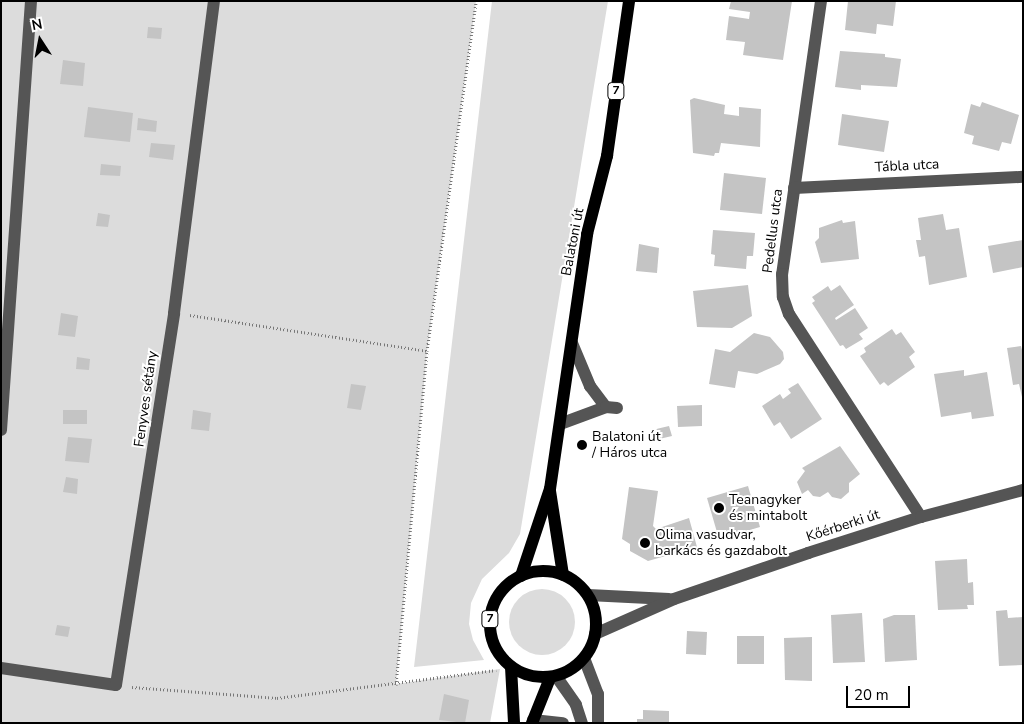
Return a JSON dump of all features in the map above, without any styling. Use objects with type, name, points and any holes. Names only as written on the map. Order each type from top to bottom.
[{"type":"main road","name":"Balatoni út","points":[[521,576],[550,489],[587,234],[607,156],[629,1]]},
{"type":"main road","name":"Balatoni út","points":[[550,489],[563,575]]},
{"type":"main road","points":[[521,576],[542,571],[563,575],[588,596],[596,621],[595,634],[584,658],[553,677],[532,722]]},
{"type":"main road","name":"7","points":[[521,576],[497,598],[490,619],[494,646],[506,668],[531,676],[553,677]]},
{"type":"main road","points":[[506,668],[514,723]]},
{"type":"street","points":[[1,430],[30,1]]},
{"type":"street","name":"Fenyves sétány","points":[[116,685],[125,644],[174,313],[214,1]]},
{"type":"street","name":"Pedellus utca","points":[[821,1],[782,274],[783,297],[789,314],[921,517]]},
{"type":"street","name":"Tábla utca","points":[[794,188],[1023,176]]},
{"type":"street","points":[[560,424],[611,407],[590,386],[572,342]]},
{"type":"street","name":"Kőérberki út","points":[[595,634],[674,599],[921,517],[1023,490]]},
{"type":"street","name":"Kőérberki út","points":[[588,596],[674,599]]},
{"type":"street","points":[[584,658],[598,694],[598,723]]},
{"type":"street","points":[[1,668],[116,685]]},
{"type":"street","points":[[553,677],[576,705],[582,723]]},
{"type":"street","points":[[532,722],[563,723]]},
{"type":"path","points":[[396,685],[427,351],[476,1]]},
{"type":"path","points":[[174,313],[427,351]]},
{"type":"path","points":[[116,685],[277,698],[396,685],[506,668]]},
{"type":"shaded area","points":[[1,1],[476,1],[427,351],[396,684],[500,669],[490,723],[1,723]]},
{"type":"shaded area","points":[[492,1],[608,1],[520,534],[509,553],[482,579],[471,603],[469,624],[473,640],[484,660],[414,667]]},
{"type":"shaded area","points":[[542,589],[555,592],[565,599],[572,609],[575,622],[572,635],[565,645],[555,652],[542,655],[529,652],[519,645],[512,635],[509,622],[512,609],[519,599],[529,592]]},
{"type":"building","points":[[731,1],[792,1],[783,60],[743,55],[745,42],[726,40],[729,16],[749,19],[750,12],[729,9]]},
{"type":"building","points":[[848,1],[896,1],[893,26],[877,24],[876,34],[845,30]]},
{"type":"building","points":[[148,27],[162,28],[161,39],[147,38]]},
{"type":"building","points":[[840,51],[885,54],[885,57],[901,59],[897,87],[861,85],[861,90],[835,87]]},
{"type":"building","points":[[63,60],[85,63],[83,86],[60,84]]},
{"type":"building","points":[[694,98],[725,105],[724,114],[739,116],[739,107],[761,109],[760,147],[721,143],[719,153],[715,153],[714,156],[693,153],[690,100]]},
{"type":"building","points":[[982,102],[1019,115],[1011,144],[1002,142],[999,151],[972,144],[974,136],[964,133],[971,104],[980,107]]},
{"type":"building","points":[[88,107],[133,113],[130,142],[84,137]]},
{"type":"building","points":[[842,114],[889,121],[884,152],[838,145]]},
{"type":"building","points":[[138,118],[157,121],[156,132],[137,130]]},
{"type":"building","points":[[151,143],[175,145],[173,160],[149,157]]},
{"type":"building","points":[[101,164],[121,166],[120,176],[100,175]]},
{"type":"building","points":[[724,173],[766,178],[762,214],[720,210]]},
{"type":"building","points":[[98,213],[110,215],[108,227],[96,226]]},
{"type":"building","points":[[943,214],[946,230],[959,228],[967,277],[929,285],[925,256],[919,257],[916,240],[921,240],[918,218]]},
{"type":"building","points":[[842,220],[843,223],[855,221],[859,259],[821,263],[815,242],[819,238],[819,228]]},
{"type":"building","points":[[713,230],[755,233],[753,256],[747,256],[746,269],[714,266],[715,255],[711,254]]},
{"type":"building","points":[[1023,240],[1023,267],[993,273],[988,246]]},
{"type":"building","points":[[639,244],[659,248],[657,273],[636,271]]},
{"type":"building","points":[[748,285],[752,316],[732,328],[697,327],[693,291]]},
{"type":"building","points":[[840,285],[854,305],[835,318],[836,320],[855,308],[868,328],[859,334],[863,339],[846,349],[843,345],[840,346],[812,303],[815,301],[812,297],[828,286],[831,291]]},
{"type":"building","points":[[61,313],[78,316],[75,337],[58,335]]},
{"type":"building","points":[[892,329],[896,335],[901,332],[915,352],[909,357],[915,367],[888,386],[884,382],[880,385],[860,356],[866,352],[864,348]]},
{"type":"building","points":[[754,333],[770,337],[783,352],[784,359],[780,364],[757,374],[738,371],[735,388],[709,384],[715,349],[730,352]]},
{"type":"building","points":[[1021,346],[1023,354],[1022,397],[1019,384],[1013,385],[1007,348]]},
{"type":"building","points":[[77,357],[90,359],[89,370],[76,369]]},
{"type":"building","points":[[964,370],[964,376],[987,372],[994,416],[972,419],[971,412],[941,417],[934,374]]},
{"type":"building","points":[[798,383],[822,419],[791,439],[780,422],[774,426],[762,406],[780,394],[783,399],[791,393],[788,389]]},
{"type":"building","points":[[351,384],[366,386],[361,410],[347,408]]},
{"type":"building","points":[[702,405],[702,426],[678,427],[677,406]]},
{"type":"building","points":[[63,410],[87,410],[87,424],[63,424]]},
{"type":"building","points":[[193,410],[211,413],[209,431],[191,429]]},
{"type":"building","points":[[669,426],[672,436],[655,440],[652,430]]},
{"type":"building","points":[[68,437],[92,439],[89,463],[65,461]]},
{"type":"building","points":[[840,446],[860,474],[849,483],[849,492],[841,499],[832,497],[828,492],[820,497],[813,496],[808,490],[802,494],[797,482],[805,471],[802,468]]},
{"type":"building","points":[[66,477],[78,479],[77,494],[63,492]]},
{"type":"building","points":[[748,486],[760,527],[719,539],[707,498]]},
{"type":"building","points":[[629,487],[658,491],[653,526],[656,529],[689,518],[697,547],[648,561],[630,551],[630,544],[622,539]]},
{"type":"building","points":[[967,559],[968,583],[973,582],[974,605],[967,605],[968,609],[938,610],[935,561]]},
{"type":"building","points":[[1007,610],[1008,618],[1023,617],[1023,665],[999,666],[996,611]]},
{"type":"building","points":[[862,613],[865,662],[833,663],[831,615]]},
{"type":"building","points":[[894,615],[915,615],[917,660],[885,662],[883,619]]},
{"type":"building","points":[[57,625],[70,627],[68,637],[55,635]]},
{"type":"building","points":[[687,631],[707,632],[706,655],[686,654]]},
{"type":"building","points":[[737,636],[764,636],[764,664],[737,664]]},
{"type":"building","points":[[812,637],[812,681],[785,680],[784,638]]},
{"type":"building","points":[[444,694],[469,700],[465,723],[439,720]]},
{"type":"building","points":[[643,710],[669,711],[669,723],[637,723],[637,719],[643,719]]},
{"type":"place","name":"Balatoni út / Háros utca","points":[[582,445]]},
{"type":"place","name":"Teanagyker és mintabolt","points":[[719,508]]},
{"type":"place","name":"Olima vasudvar, barkács és gazdabolt","points":[[645,543]]}]
